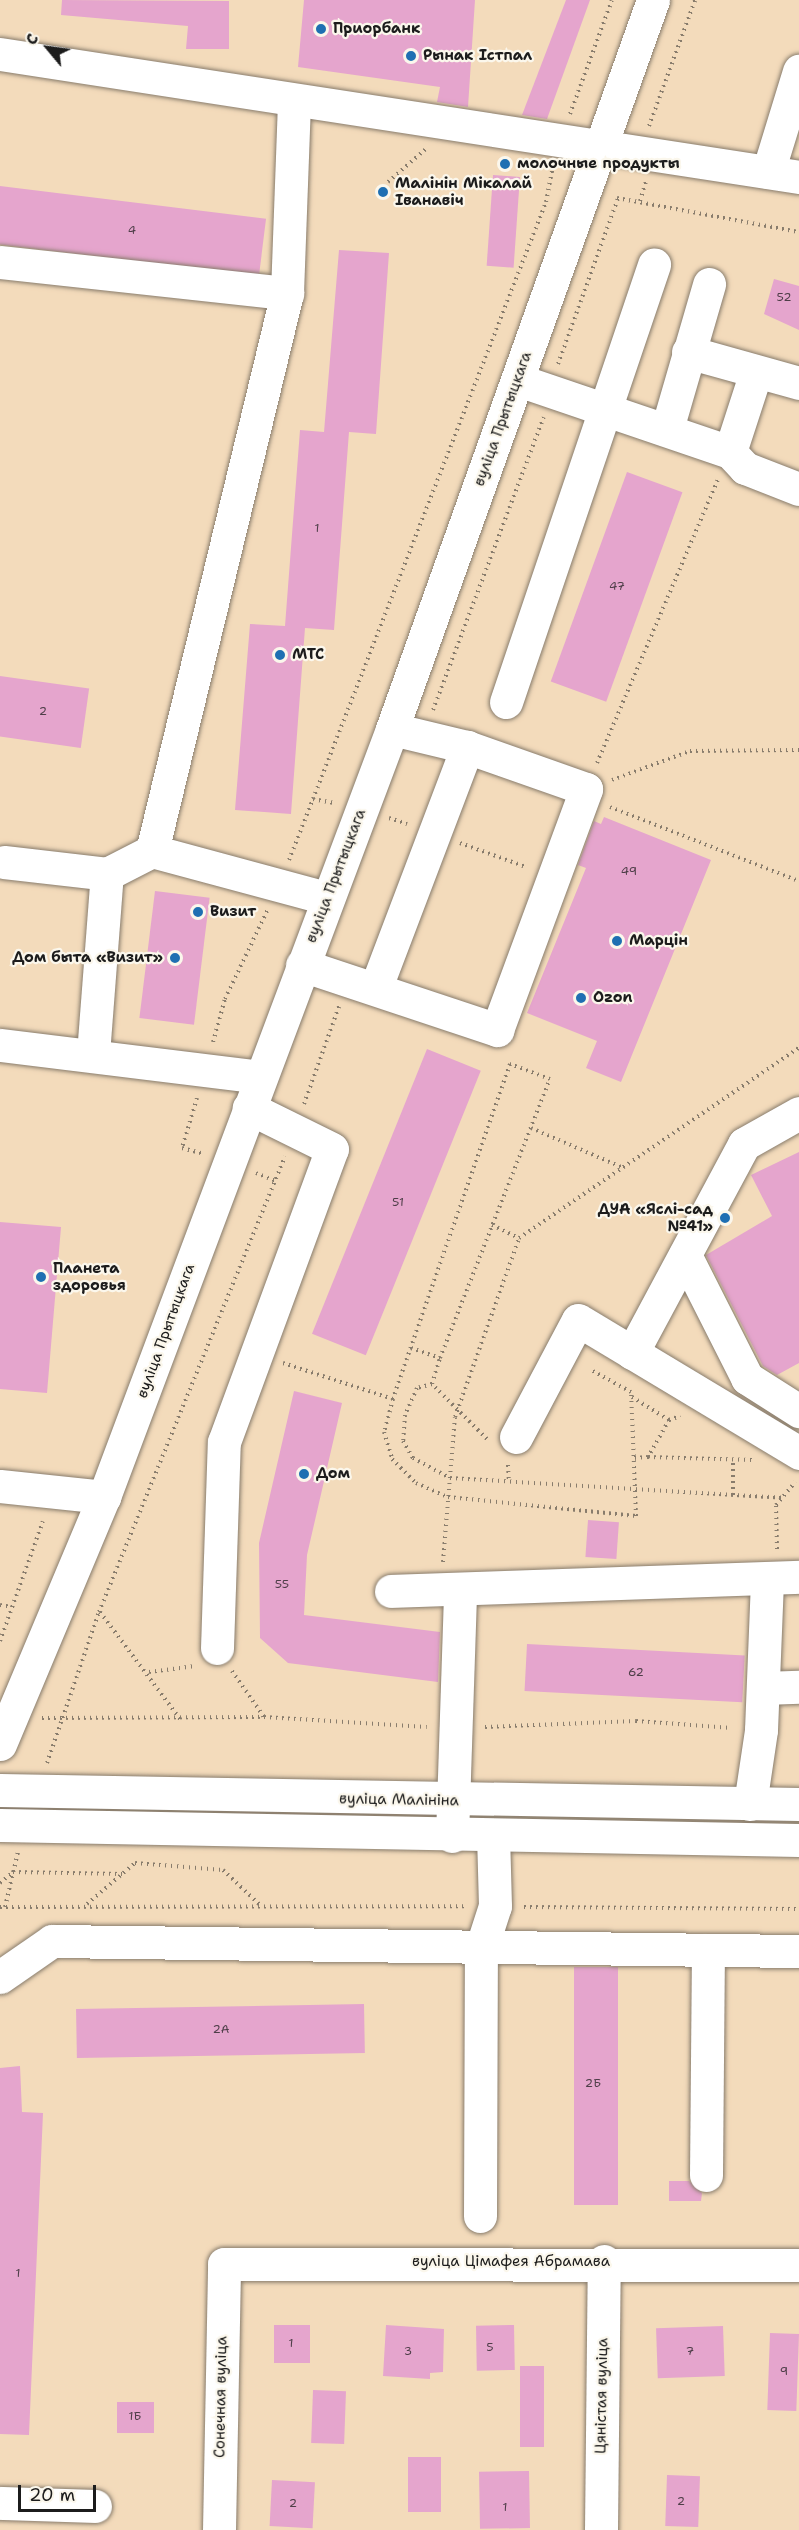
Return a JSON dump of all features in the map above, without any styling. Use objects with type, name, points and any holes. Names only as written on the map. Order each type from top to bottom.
[{"type":"street","name":"вуліца Прытыцкага","points":[[6,1730],[104,1497],[326,898],[407,734],[518,380],[583,189],[653,0]]},
{"type":"street","points":[[0,54],[598,149],[648,154],[784,175],[799,71]]},
{"type":"street","points":[[152,851],[287,293],[294,102]]},
{"type":"street","points":[[0,262],[287,293]]},
{"type":"street","points":[[506,702],[654,264]]},
{"type":"street","points":[[667,429],[709,284]]},
{"type":"street","points":[[688,352],[799,382]]},
{"type":"street","points":[[730,452],[756,372]]},
{"type":"street","points":[[518,380],[730,452],[745,468],[799,489]]},
{"type":"street","points":[[302,965],[376,987],[497,1030],[585,793],[467,747],[407,734]]},
{"type":"street","points":[[376,987],[467,747]]},
{"type":"street","points":[[4,862],[107,874],[152,851],[326,898]]},
{"type":"street","points":[[93,1054],[107,874]]},
{"type":"street","points":[[0,1045],[93,1054],[260,1077]]},
{"type":"street","points":[[222,1655],[224,1442],[332,1149],[249,1108]]},
{"type":"street","points":[[632,1353],[744,1143],[799,1113]]},
{"type":"street","points":[[685,1255],[747,1378],[799,1411]]},
{"type":"street","points":[[505,1446],[578,1320],[799,1453]]},
{"type":"street","points":[[0,1486],[104,1497]]},
{"type":"street","points":[[391,1591],[767,1581],[794,1565]]},
{"type":"street","points":[[750,1804],[761,1730],[767,1581]]},
{"type":"street","points":[[451,1590],[457,1729],[452,1836]]},
{"type":"street","points":[[763,1688],[799,1687]]},
{"type":"street","name":"вуліца Малініна","points":[[0,1790],[38,1794],[799,1804]]},
{"type":"street","points":[[12,1827],[799,1840]]},
{"type":"street","points":[[480,2216],[481,1949],[495,1906],[494,1836]]},
{"type":"street","points":[[0,1977],[52,1941],[481,1949],[799,1951]]},
{"type":"street","points":[[706,2175],[708,1950]]},
{"type":"street","name":"вуліца Цімафея Абрамава","points":[[224,2264],[604,2261],[799,2265]]},
{"type":"street","name":"Цяністая вуліца","points":[[601,2530],[604,2261]]},
{"type":"street","name":"Сонечная вуліца","points":[[219,2530],[224,2264]]},
{"type":"street","points":[[0,2503],[95,2506]]},
{"type":"path","points":[[313,799],[549,181],[560,143],[612,0]]},
{"type":"path","points":[[640,201],[648,154],[648,127],[695,0]]},
{"type":"path","points":[[388,182],[453,126]]},
{"type":"path","points":[[549,181],[618,198],[799,232]]},
{"type":"path","points":[[407,734],[554,391],[559,359],[618,198]]},
{"type":"path","points":[[585,793],[730,452]]},
{"type":"path","points":[[585,793],[690,751],[799,750]]},
{"type":"path","points":[[585,793],[799,881]]},
{"type":"path","points":[[387,830],[395,809]]},
{"type":"path","points":[[391,819],[555,877]]},
{"type":"path","points":[[38,1794],[58,1720],[99,1612],[294,1130],[337,1017],[345,977]]},
{"type":"path","points":[[451,1590],[448,1497],[457,1410],[519,1238],[799,1048]]},
{"type":"path","points":[[432,1384],[440,1358],[550,1079],[510,1064],[393,1399],[384,1432],[392,1459],[416,1483],[448,1497],[636,1516],[631,1396]]},
{"type":"path","points":[[531,1128],[622,1167]]},
{"type":"path","points":[[492,1225],[519,1238]]},
{"type":"path","points":[[411,1348],[440,1358]]},
{"type":"path","points":[[257,1354],[393,1399]]},
{"type":"path","points":[[591,1370],[669,1420],[648,1457]]},
{"type":"path","points":[[432,1384],[457,1410],[505,1446],[509,1482]]},
{"type":"path","points":[[432,1384],[417,1388],[405,1415],[403,1441],[413,1458],[450,1478],[635,1491],[783,1497]]},
{"type":"path","points":[[633,1458],[764,1460]]},
{"type":"path","points":[[733,1459],[733,1495]]},
{"type":"path","points":[[794,1565],[777,1554],[776,1505],[799,1478]]},
{"type":"path","points":[[0,1641],[54,1492]]},
{"type":"path","points":[[0,1605],[12,1607]]},
{"type":"path","points":[[99,1612],[149,1672],[180,1719]]},
{"type":"path","points":[[149,1672],[222,1655],[264,1717]]},
{"type":"path","points":[[6,1730],[58,1720],[264,1717],[457,1729],[636,1720],[761,1730]]},
{"type":"path","points":[[12,1827],[13,1872],[2,1907],[87,1904],[799,1909]]},
{"type":"path","points":[[87,1904],[135,1863],[223,1870],[261,1905]]},
{"type":"path","points":[[0,1883],[13,1872],[122,1874]]},
{"type":"building","points":[[62,0],[229,1],[229,49],[186,49],[188,26],[61,15]]},
{"type":"building","points":[[304,0],[475,0],[468,107],[437,102],[440,87],[298,67]]},
{"type":"building","points":[[566,0],[590,0],[547,119],[522,115]]},
{"type":"building","points":[[493,175],[520,177],[514,268],[487,266]]},
{"type":"building","points":[[0,186],[266,219],[259,276],[0,244]]},
{"type":"building","points":[[339,250],[389,253],[376,434],[349,432],[334,630],[305,628],[291,814],[235,810],[250,624],[285,626],[300,430],[324,432]]},
{"type":"building","points":[[774,279],[799,286],[799,330],[764,314]]},
{"type":"building","points":[[627,472],[682,492],[606,702],[551,682]]},
{"type":"building","points":[[0,676],[89,689],[81,748],[0,737]]},
{"type":"building","name":"Марцін","points":[[604,817],[711,860],[621,1082],[586,1068],[597,1041],[527,1013],[586,868],[578,865],[594,821],[601,824]]},
{"type":"building","name":"Дом быта «Визит»","points":[[155,891],[210,898],[194,1025],[139,1018]]},
{"type":"building","points":[[427,1049],[481,1071],[366,1355],[312,1334]]},
{"type":"building","name":"ДУА «Яслі-сад №41»","points":[[799,1152],[799,1363],[777,1375],[763,1366],[706,1255],[772,1216],[751,1175]]},
{"type":"building","points":[[0,1222],[61,1227],[47,1393],[0,1389]]},
{"type":"building","points":[[294,1391],[342,1403],[307,1555],[304,1615],[440,1632],[438,1682],[288,1663],[260,1638],[259,1543]]},
{"type":"building","points":[[588,1520],[619,1522],[616,1559],[585,1557]]},
{"type":"building","points":[[527,1644],[745,1655],[742,1702],[525,1691]]},
{"type":"building","points":[[574,1967],[618,1967],[618,2205],[574,2205]]},
{"type":"building","points":[[364,2004],[365,2053],[77,2058],[76,2009]]},
{"type":"building","points":[[20,2066],[22,2112],[43,2113],[29,2435],[0,2434],[0,2068]]},
{"type":"building","points":[[669,2181],[689,2181],[702,2193],[701,2201],[669,2201]]},
{"type":"building","points":[[274,2325],[310,2325],[310,2363],[274,2363]]},
{"type":"building","points":[[386,2325],[444,2329],[443,2372],[430,2373],[430,2379],[383,2376]]},
{"type":"building","points":[[514,2325],[515,2370],[477,2371],[476,2326]]},
{"type":"building","points":[[723,2326],[725,2376],[658,2378],[656,2328]]},
{"type":"building","points":[[770,2333],[799,2334],[796,2411],[767,2410]]},
{"type":"building","points":[[520,2366],[544,2366],[544,2447],[520,2447]]},
{"type":"building","points":[[313,2390],[346,2391],[344,2444],[311,2443]]},
{"type":"building","points":[[117,2402],[154,2402],[154,2433],[117,2433]]},
{"type":"building","points":[[408,2457],[441,2457],[441,2512],[408,2512]]},
{"type":"building","points":[[529,2471],[530,2528],[480,2529],[479,2472]]},
{"type":"building","points":[[667,2475],[700,2476],[698,2527],[665,2526]]},
{"type":"building","points":[[272,2480],[315,2482],[313,2528],[270,2526]]},
{"type":"place","name":"Приорбанк","points":[[321,29]]},
{"type":"place","name":"Рынак Істпал","points":[[411,56]]},
{"type":"place","name":"молочные продукты","points":[[505,164]]},
{"type":"place","name":"Малінін Мікалай Іванавіч","points":[[383,192]]},
{"type":"place","name":"МТС","points":[[280,655]]},
{"type":"place","name":"Визит","points":[[198,912]]},
{"type":"place","name":"Марцін","points":[[617,941]]},
{"type":"place","name":"Дом быта «Визит»","points":[[175,958]]},
{"type":"place","name":"Ozon","points":[[581,998]]},
{"type":"place","name":"ДУА «Яслі-сад №41»","points":[[725,1218]]},
{"type":"place","name":"Планета здоровья","points":[[41,1277]]},
{"type":"place","name":"Дом","points":[[304,1474]]}]
